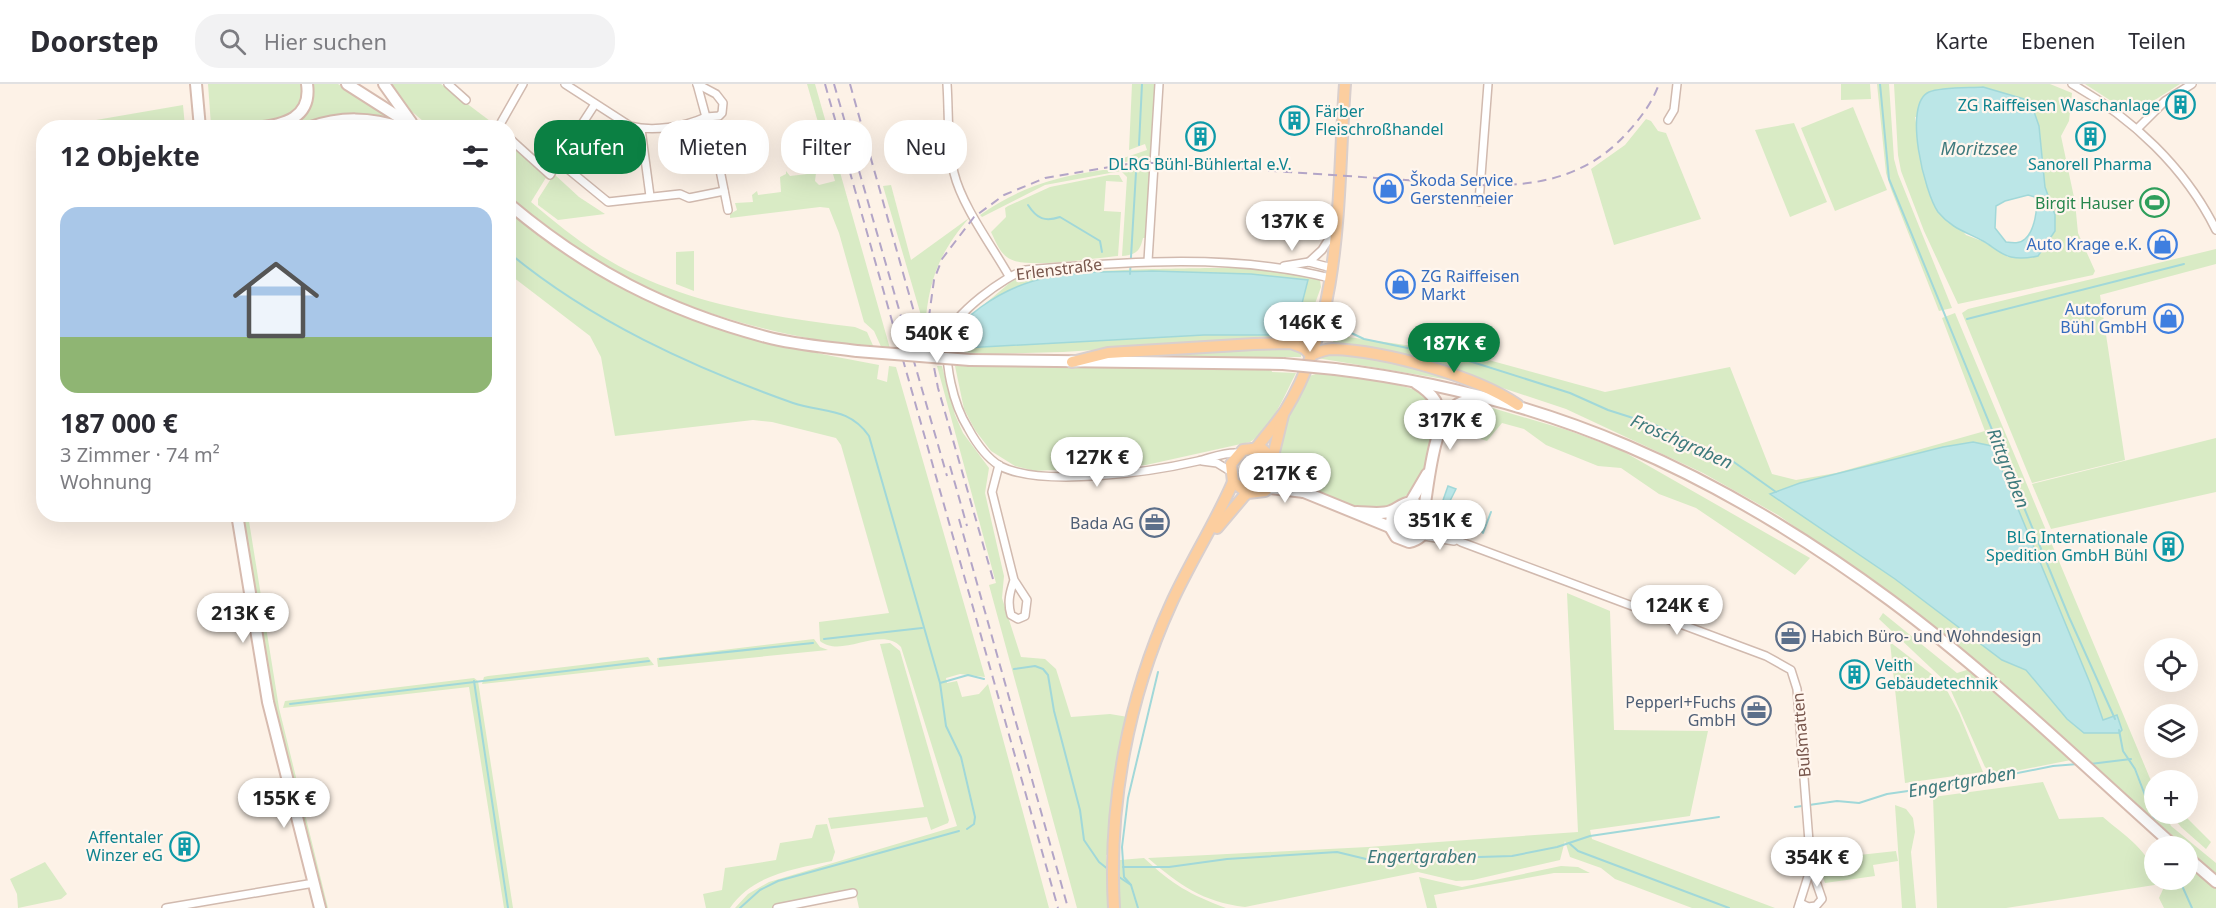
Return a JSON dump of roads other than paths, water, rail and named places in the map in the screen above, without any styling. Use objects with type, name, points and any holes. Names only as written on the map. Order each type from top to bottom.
[{"type":"main road","points":[[196,84],[199,120]]},
{"type":"main road","points":[[290,120],[297,117],[305,108],[309,95],[307,84]]},
{"type":"main road","points":[[347,84],[401,120]]},
{"type":"main road","points":[[384,84],[407,120]]},
{"type":"main road","points":[[1304,492],[1277,470],[1273,456],[1284,412],[1311,355],[1323,314],[1331,273],[1345,84]]},
{"type":"main road","points":[[341,120],[354,117],[379,120]]},
{"type":"main road","points":[[516,210],[562,247],[602,272],[657,301],[769,338],[857,351],[970,360],[1283,364],[1335,369],[1413,380],[1487,397],[1518,405],[1621,442],[1674,466],[1776,522],[1892,601],[1959,655],[2163,836]]},
{"type":"main road","points":[[1291,343],[1320,326]]},
{"type":"main road","points":[[1320,326],[1331,349]]},
{"type":"main road","points":[[1072,363],[1108,353],[1291,343],[1304,348],[1311,355]]},
{"type":"main road","points":[[1311,355],[1331,349],[1383,356],[1440,371],[1502,394],[1518,405]]},
{"type":"main road","points":[[1413,380],[1430,393],[1439,404],[1441,426]]},
{"type":"main road","points":[[1393,511],[1390,527],[1394,535],[1402,541],[1413,542],[1424,536],[1429,524],[1424,509],[1430,469],[1441,426],[1449,411],[1457,404],[1487,397]]},
{"type":"main road","points":[[1257,447],[1284,412]]},
{"type":"main road","points":[[1114,908],[1113,857],[1122,767],[1141,684],[1167,614],[1200,549],[1232,476],[1238,453],[1247,448],[1257,447],[1273,456]]},
{"type":"main road","points":[[1410,503],[1430,469]]},
{"type":"main road","points":[[1270,488],[1277,470]]},
{"type":"main road","points":[[1232,476],[1248,493],[1260,493],[1270,488],[1304,492],[1390,527]]},
{"type":"main road","points":[[1200,549],[1248,493]]},
{"type":"main road","points":[[1357,512],[1393,511],[1402,504],[1410,503],[1424,509]]},
{"type":"main road","points":[[238,522],[268,702],[320,908]]},
{"type":"main road","points":[[2198,866],[2216,882]]},
{"type":"street","points":[[448,84],[466,100]]},
{"type":"street","points":[[503,120],[523,84]]},
{"type":"street","points":[[564,84],[620,120]]},
{"type":"street","points":[[646,128],[687,124],[706,117],[719,116],[722,113],[723,103],[716,94],[697,84]]},
{"type":"street","points":[[697,84],[728,210]]},
{"type":"street","name":"Erlenstraße","points":[[947,84],[949,141],[955,175],[970,209],[1009,276],[1026,270],[1140,261],[1278,267],[1331,273]]},
{"type":"street","points":[[1148,261],[1159,84]]},
{"type":"street","points":[[1479,202],[1488,84]]},
{"type":"street","points":[[1668,120],[1674,110],[1677,84]]},
{"type":"street","points":[[2072,84],[2104,102],[2168,159],[2192,189],[2216,230]]},
{"type":"street","points":[[2137,129],[2165,101],[2192,84]]},
{"type":"street","points":[[585,120],[595,104]]},
{"type":"street","points":[[516,144],[534,161]]},
{"type":"street","points":[[646,166],[650,196]]},
{"type":"street","points":[[574,174],[608,202],[680,194],[688,198],[717,195],[724,191]]},
{"type":"street","points":[[1309,262],[1322,250],[1335,229]]},
{"type":"street","name":"Erlenstraße","points":[[1278,267],[1309,262],[1331,273]]},
{"type":"street","points":[[1009,276],[955,321],[949,332],[947,346],[952,384],[962,420],[986,453],[999,465],[1021,474],[1062,477],[1106,474],[1199,461],[1217,463],[1232,476]]},
{"type":"street","points":[[1199,461],[1210,456],[1238,453]]},
{"type":"street","points":[[999,465],[992,492],[1014,580],[1027,600],[1025,616],[1018,619],[1011,615],[1008,608],[1009,593],[1014,580]]},
{"type":"street","name":"Bußmatten","points":[[1429,524],[1461,542],[1785,665],[1796,682],[1811,867],[1821,893],[1821,903],[1808,907],[1799,905],[1811,867]]},
{"type":"street","name":"Bußmatten","points":[[1424,536],[1461,542]]},
{"type":"street","points":[[166,908],[314,883]]},
{"type":"street","points":[[777,908],[853,892]]},
{"type":"water","name":"Moritzsee","points":[[1983,87],[2024,99],[2032,106],[2039,126],[2045,187],[2055,215],[2055,231],[2038,256],[2014,258],[2007,256],[1953,226],[1938,212],[1927,187],[1918,150],[1917,113],[1921,100],[1934,90]],"holes":[[[2028,195],[2035,197],[2035,219],[2028,236],[2023,241],[2006,242],[1995,228],[1996,206],[2005,201]]]},
{"type":"water","points":[[1152,271],[1251,274],[1308,280],[1298,319],[1270,335],[1204,335],[964,348],[952,340],[960,325],[971,314],[1001,294],[1022,285],[1063,275]]},
{"type":"water","points":[[1973,442],[1992,446],[2090,683],[2103,720],[2117,715],[2122,730],[2119,733],[2084,733],[2067,719],[2026,670],[2002,660],[1895,579],[1770,494],[1800,483],[1943,447]]},
{"type":"water","points":[[1448,486],[1456,489],[1449,503],[1450,517],[1455,518],[1456,515],[1465,518],[1464,523],[1480,529],[1478,533],[1448,522],[1441,506]]},
{"type":"waterway","name":"Froschgraben","points":[[1139,145],[1142,84]]},
{"type":"waterway","name":"Rittgraben","points":[[1880,84],[1889,179],[2069,617],[2115,719]]},
{"type":"waterway","name":"Froschgraben","points":[[1130,274],[1136,172]]},
{"type":"waterway","points":[[1028,205],[1042,218],[1060,217],[1100,241],[1102,252]]},
{"type":"waterway","points":[[516,258],[573,300],[680,358],[793,403],[844,415],[861,427],[869,436],[940,683],[968,675],[984,679]]},
{"type":"waterway","points":[[1967,319],[2184,264]]},
{"type":"waterway","name":"Froschgraben","points":[[1298,312],[1318,318]]},
{"type":"waterway","name":"Froschgraben","points":[[1326,321],[1364,339],[1466,360],[1570,393],[1608,410],[1655,425],[1688,440],[1707,452],[1731,460],[1776,492]]},
{"type":"waterway","points":[[1480,529],[1483,533],[1491,512]]},
{"type":"waterway","points":[[824,639],[922,628]]},
{"type":"waterway","points":[[660,659],[813,643]]},
{"type":"waterway","points":[[290,704],[649,661]]},
{"type":"waterway","points":[[1014,669],[1035,666],[1043,669],[1048,675],[1054,711],[1080,810],[1084,840],[1099,862],[1109,870]]},
{"type":"waterway","points":[[1138,908],[1131,885],[1124,877],[1122,847],[1128,798],[1158,672]]},
{"type":"waterway","points":[[474,681],[508,908]]},
{"type":"waterway","points":[[940,683],[946,726],[961,757],[975,817],[974,824],[967,829]]},
{"type":"waterway","name":"Rittgraben","points":[[2119,730],[2123,751],[2135,769],[2144,793]]},
{"type":"waterway","name":"Engertgraben","points":[[2090,764],[2131,759]]},
{"type":"waterway","name":"Engertgraben","points":[[1795,807],[1837,801],[1859,803],[1887,794],[1978,781],[2053,766],[2078,764]]},
{"type":"waterway","name":"Engertgraben","points":[[1123,867],[1169,867],[1227,859],[1337,852],[1381,860],[1512,856],[1557,847],[1590,836],[1719,817]]},
{"type":"waterway","points":[[740,908],[760,890],[778,881],[959,831]]},
{"type":"waterway","points":[[1569,843],[1578,851],[1729,908]]},
{"type":"waterway","points":[[1116,875],[1131,885]]},
{"type":"waterway","name":"Rittgraben","points":[[2184,890],[2192,908]]},
{"type":"railway","points":[[825,84],[1058,908]]},
{"type":"railway","points":[[834,84],[947,476]]},
{"type":"railway","points":[[850,84],[923,344]]},
{"type":"railway","points":[[993,579],[938,388],[927,331],[934,280],[942,259],[974,217],[1004,195],[1045,178],[1139,162],[1480,185],[1541,181],[1577,170],[1611,149],[1641,117],[1659,84]]},
{"type":"railway","points":[[950,466],[967,526]]},
{"type":"railway","points":[[959,519],[1068,908]]},
{"type":"place","name":"ZG Raiffeisen Waschanlage","points":[[2181,105]]},
{"type":"place","name":"Färber Fleischroßhandel","points":[[1294,120]]},
{"type":"place","name":"DLRG Bühl-Bühlertal e.V.","points":[[1200,136]]},
{"type":"place","name":"Sanorell Pharma","points":[[2090,136]]},
{"type":"place","name":"Škoda Service Gerstenmeier","points":[[1389,189]]},
{"type":"place","name":"Birgit Hauser","points":[[2155,203]]},
{"type":"place","name":"Auto Krage e.K.","points":[[2163,244]]},
{"type":"place","name":"ZG Raiffeisen Markt","points":[[1400,285]]},
{"type":"place","name":"Autoforum Bühl GmbH","points":[[2168,318]]},
{"type":"place","name":"Bada AG","points":[[1155,523]]},
{"type":"place","name":"BLG Internationale Spedition GmbH Bühl","points":[[2169,546]]},
{"type":"place","name":"Habich Büro- und Wohndesign","points":[[1790,636]]},
{"type":"place","name":"Veith Gebäudetechnik","points":[[1854,674]]},
{"type":"place","name":"Pepperl+Fuchs GmbH","points":[[1757,711]]},
{"type":"place","name":"Affentaler Winzer eG","points":[[184,846]]}]
